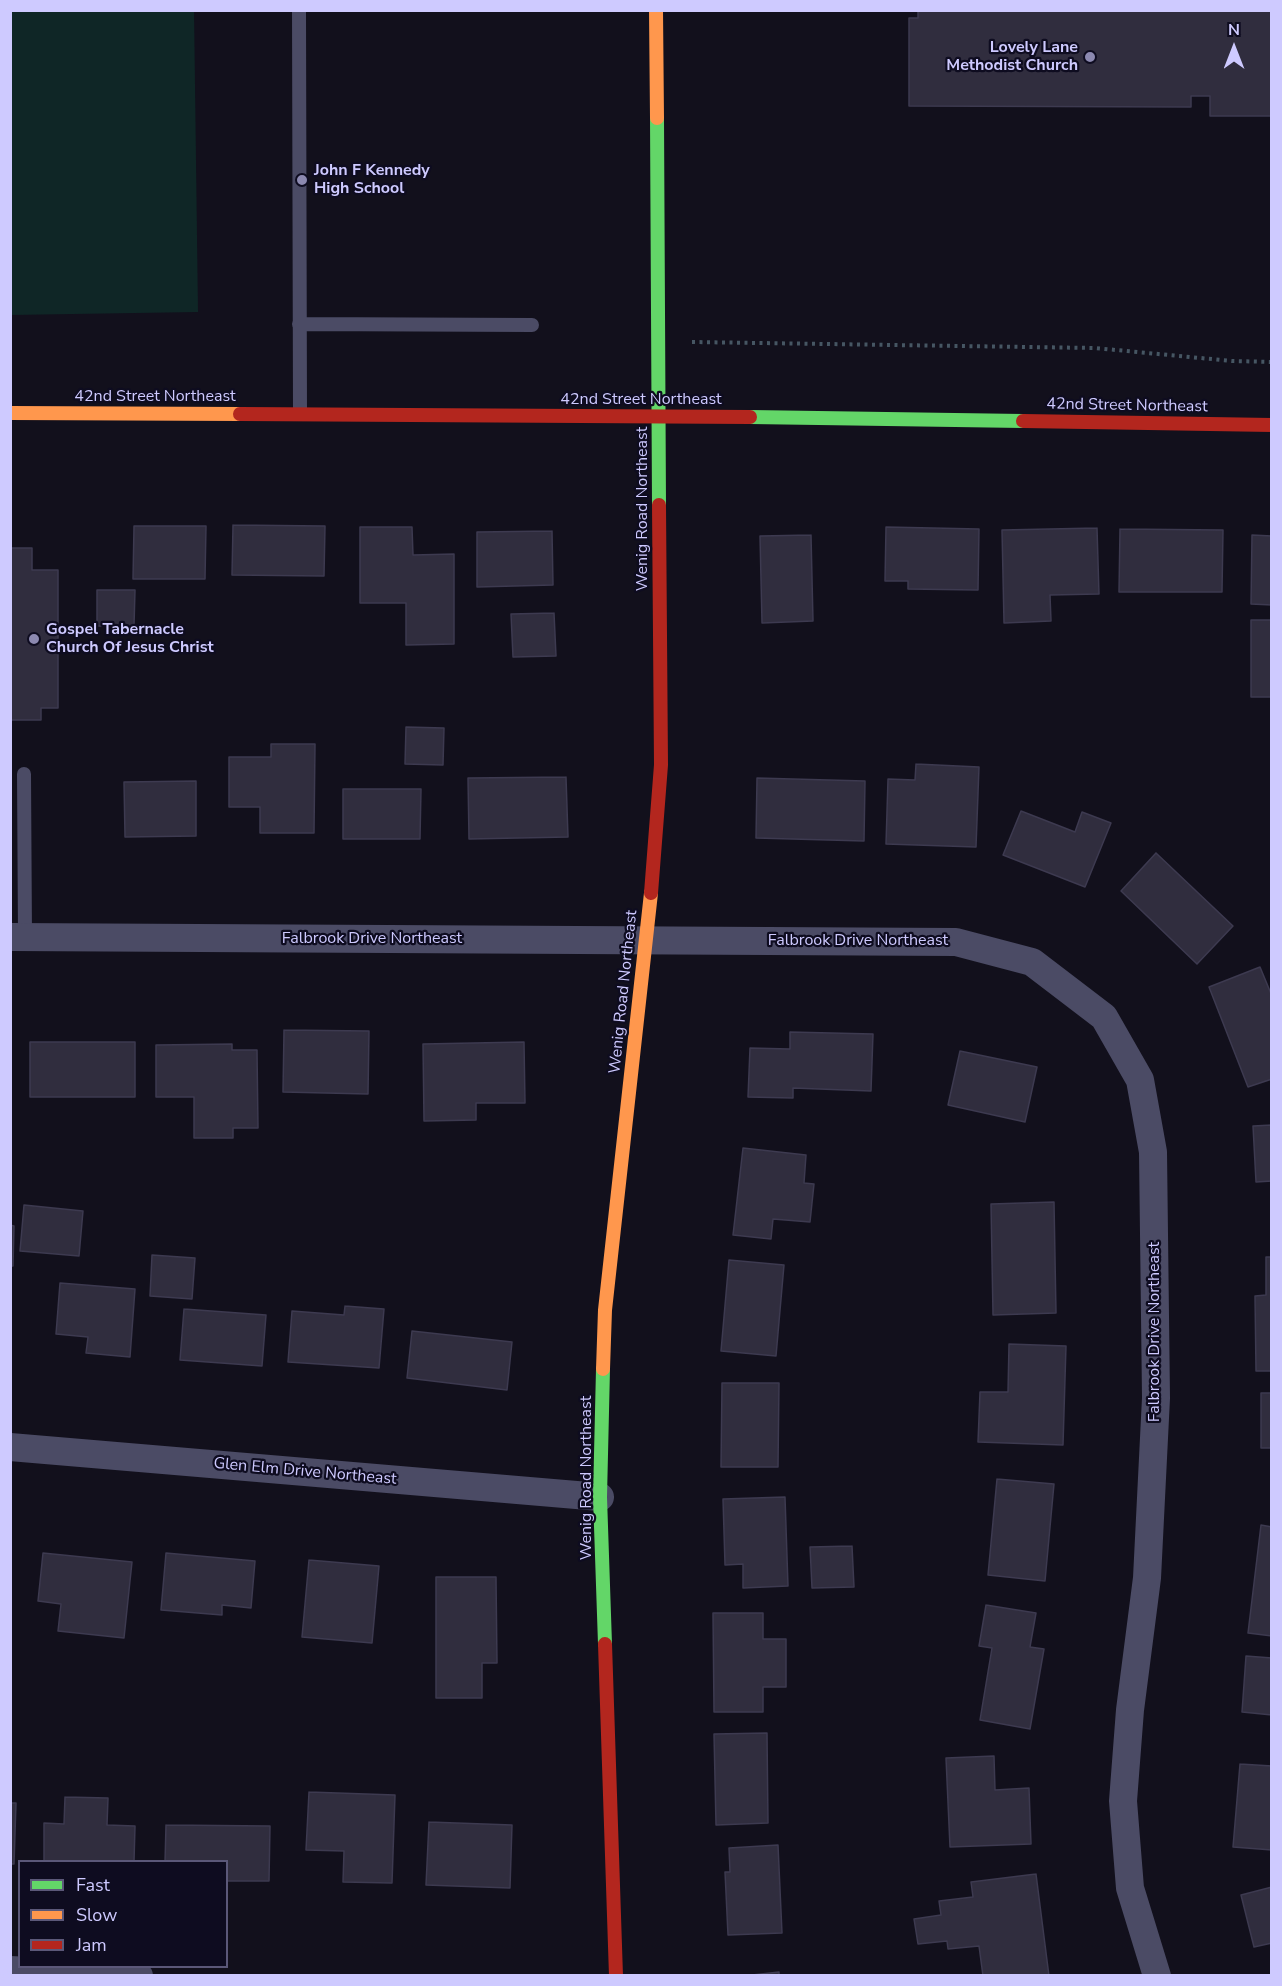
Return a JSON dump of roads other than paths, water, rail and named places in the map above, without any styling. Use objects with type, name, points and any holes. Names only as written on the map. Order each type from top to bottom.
[{"type":"street","name":"Wenig Road Northeast","points":[[616,1976],[600,1497],[605,1310],[647,941],[661,765],[656,10]]},
{"type":"street","name":"42nd Street Northeast","points":[[10,413],[659,416],[1272,425]]},
{"type":"street","name":"Falbrook Drive Northeast","points":[[18,937],[956,942],[1032,962],[1104,1017],[1140,1080],[1153,1152],[1156,1398],[1147,1578],[1130,1710],[1123,1801],[1130,1888],[1157,1976]]},
{"type":"street","name":"Glen Elm Drive Northeast","points":[[10,1447],[600,1497]]},
{"type":"street","points":[[10,1970],[139,1976]]},
{"type":"lane","points":[[299,10],[300,414]]},
{"type":"lane","points":[[299,324],[532,325]]},
{"type":"lane","points":[[18,937],[24,774]]},
{"type":"place","name":"Lovely Lane Methodist Church","points":[[1090,57]]},
{"type":"place","name":"John F Kennedy High School","points":[[302,180]]},
{"type":"place","name":"Gospel Tabernacle Church Of Jesus Christ","points":[[34,639]]}]
